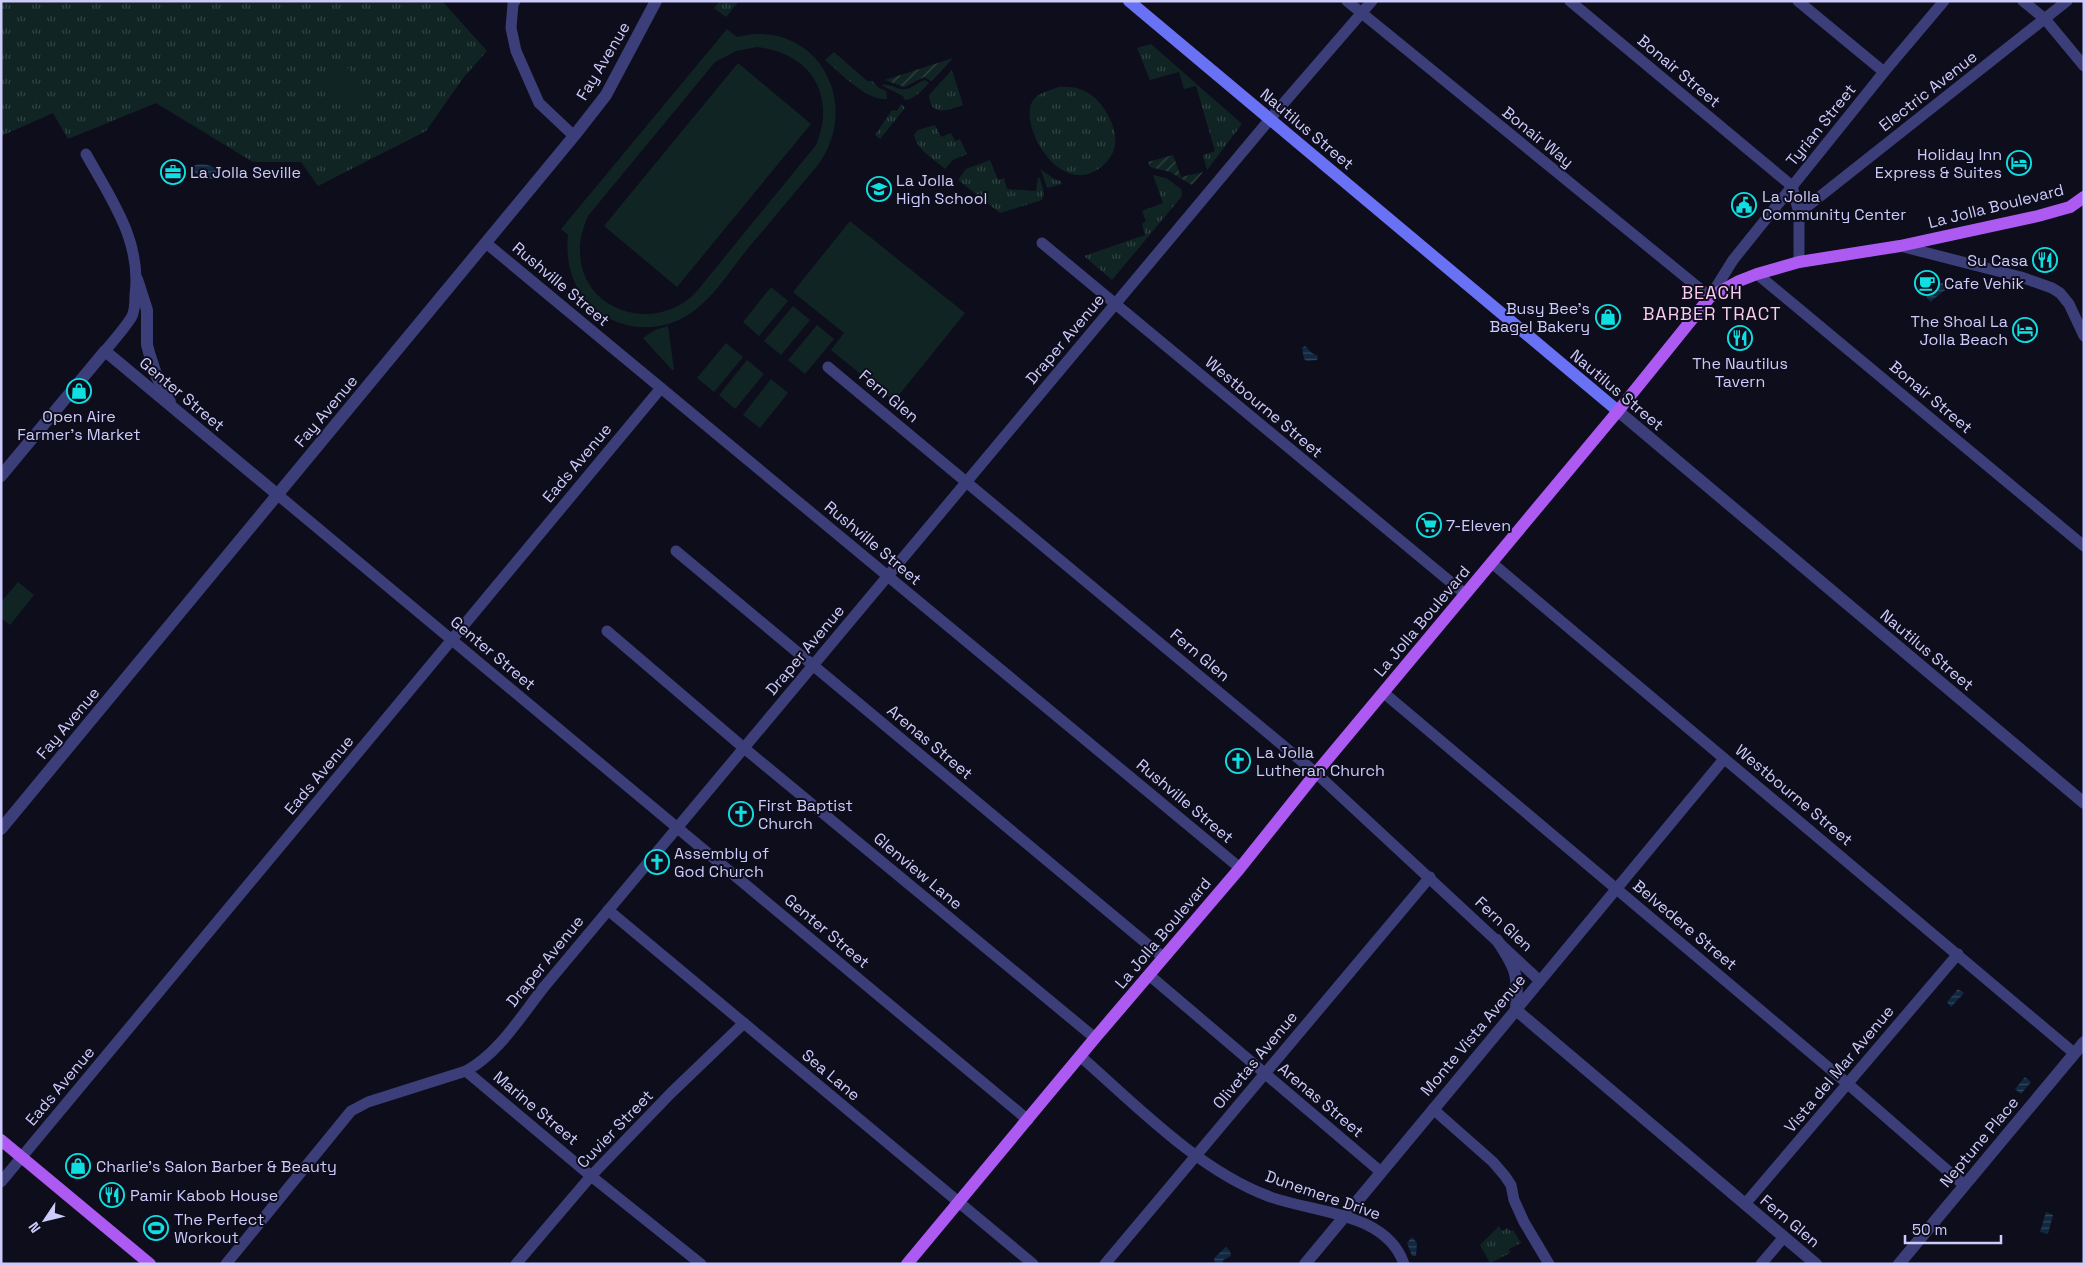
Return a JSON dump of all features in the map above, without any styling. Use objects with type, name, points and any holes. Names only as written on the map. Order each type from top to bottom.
[{"type":"main road","name":"Nautilus Street","points":[[1129,1],[1618,412]]},
{"type":"main road","name":"La Jolla Boulevard","points":[[907,1264],[1095,1038],[1240,868],[1316,773],[1618,412],[1710,297],[1757,274],[1799,262],[1900,246],[2047,214],[2070,207],[2084,197]]},
{"type":"main road","points":[[1,1140],[150,1264]]},
{"type":"street","points":[[515,1],[510,28],[516,51],[540,103],[574,136]]},
{"type":"street","name":"Fay Avenue","points":[[1,829],[574,136],[606,95],[656,1]]},
{"type":"street","name":"Bonair Way","points":[[1347,1],[1710,297]]},
{"type":"street","name":"Draper Avenue","points":[[226,1264],[351,1111],[368,1102],[466,1071],[478,1064],[497,1047],[677,827],[1270,119],[1372,1]]},
{"type":"street","name":"Bonair Street","points":[[1570,1],[1792,186]]},
{"type":"street","points":[[1798,1],[1884,72]]},
{"type":"street","name":"Tyrian Street","points":[[1710,297],[1733,260],[1884,72],[1944,1]]},
{"type":"street","points":[[2023,1],[2045,19],[2084,66]]},
{"type":"street","name":"Electric Avenue","points":[[1799,214],[2068,1]]},
{"type":"street","points":[[1,476],[132,316],[137,279],[136,262],[130,237],[121,216],[86,154]]},
{"type":"street","points":[[1792,186],[1799,214],[1799,262]]},
{"type":"street","name":"Rushville Street","points":[[486,243],[1240,868]]},
{"type":"street","name":"Westbourne Street","points":[[1042,243],[1465,594]]},
{"type":"street","points":[[1900,246],[2021,277],[2052,288],[2060,293],[2069,304],[2084,336]]},
{"type":"street","name":"Bonair Street","points":[[1757,274],[2084,546]]},
{"type":"street","points":[[137,279],[147,310],[147,345],[150,356],[157,377],[172,407]]},
{"type":"street","name":"Genter Street","points":[[105,351],[1028,1120]]},
{"type":"street","name":"Fern Glen","points":[[828,367],[1316,773],[1540,981]]},
{"type":"street","name":"Eads Avenue","points":[[1,1182],[661,388]]},
{"type":"street","name":"Nautilus Street","points":[[1618,412],[2084,803]]},
{"type":"street","name":"Arenas Street","points":[[676,551],[1164,958]]},
{"type":"street","name":"Westbourne Street","points":[[1492,563],[2074,1053]]},
{"type":"street","name":"Glenview Lane","points":[[607,631],[744,748],[1095,1038]]},
{"type":"street","name":"Belvedere Street","points":[[1384,693],[1848,1084],[1964,1185]]},
{"type":"street","name":"Monte Vista Avenue","points":[[1305,1264],[1724,759]]},
{"type":"street","name":"Olivetas Avenue","points":[[1105,1264],[1430,877]]},
{"type":"street","name":"Sea Lane","points":[[608,910],[1033,1264]]},
{"type":"street","points":[[1497,940],[1515,971],[1517,981],[1516,1010]]},
{"type":"street","name":"Vista del Mar Avenue","points":[[1745,1204],[1958,954]]},
{"type":"street","name":"Arenas Street","points":[[1149,975],[1381,1172]]},
{"type":"street","name":"Fern Glen","points":[[1516,1010],[1814,1263]]},
{"type":"street","name":"Cuvier Street","points":[[516,1264],[591,1176],[671,1093],[744,1024]]},
{"type":"street","name":"Neptune Place","points":[[1899,1264],[2084,1042]]},
{"type":"street","name":"Dunemere Drive","points":[[1080,1056],[1196,1157],[1230,1178],[1268,1196],[1344,1216],[1388,1236],[1404,1264]]},
{"type":"street","name":"Marine Street","points":[[466,1071],[591,1176],[701,1264]]},
{"type":"street","points":[[1433,1109],[1493,1162],[1505,1176],[1511,1185],[1514,1200],[1524,1222],[1549,1264]]},
{"type":"street","points":[[1761,1264],[1784,1237]]},
{"type":"green space","points":[[1,1],[442,1],[487,51],[463,78],[426,131],[318,186],[301,162],[253,162],[156,103],[68,139],[53,113],[1,136]]},
{"type":"green space","points":[[720,1],[739,1],[726,17],[714,8]]},
{"type":"green space","points":[[727,29],[737,37],[764,34],[789,40],[809,52],[824,70],[833,91],[836,115],[831,140],[818,165],[749,247],[717,289],[703,304],[684,318],[659,326],[646,327],[632,326],[607,318],[588,303],[576,286],[569,266],[568,235],[561,229]],"holes":[[[757,47],[776,51],[792,58],[804,67],[814,79],[821,93],[823,109],[822,126],[816,145],[697,291],[681,304],[663,312],[644,314],[625,311],[608,303],[594,291],[584,274],[580,243],[588,216],[715,62],[736,51]]]},
{"type":"green space","points":[[1151,44],[1242,124],[1207,170],[1203,155],[1215,151],[1196,86],[1184,89],[1179,72],[1150,80],[1137,48]]},
{"type":"green space","points":[[834,52],[867,81],[872,81],[879,88],[886,91],[887,99],[871,96],[846,79],[825,60]]},
{"type":"green space","points":[[953,58],[931,81],[924,77],[904,87],[885,80]]},
{"type":"green space","points":[[738,63],[811,124],[677,287],[604,226]]},
{"type":"green space","points":[[342,65],[355,76],[357,82],[358,94],[354,100],[347,102],[338,101],[330,96],[324,88],[322,79],[327,69]]},
{"type":"green space","points":[[952,70],[963,105],[946,110],[937,110],[930,102],[929,95]]},
{"type":"green space","points":[[925,80],[929,83],[915,96],[905,100],[903,96],[881,85],[906,89]]},
{"type":"green space","points":[[1059,87],[1076,88],[1090,94],[1106,111],[1114,129],[1115,141],[1112,154],[1101,167],[1085,175],[1070,174],[1056,166],[1044,153],[1036,138],[1031,122],[1030,108],[1035,98]]},
{"type":"green space","points":[[901,104],[905,108],[880,139],[875,135],[892,110],[897,111]]},
{"type":"green space","points":[[935,125],[941,137],[951,133],[955,141],[960,139],[967,154],[953,160],[945,169],[922,150],[914,135],[918,130]]},
{"type":"green space","points":[[1173,155],[1181,177],[1203,172],[1192,185],[1170,172],[1150,167],[1148,162]]},
{"type":"green space","points":[[990,160],[998,180],[1004,178],[1007,189],[1036,191],[1038,178],[1040,178],[1044,194],[1042,200],[1000,213],[958,180],[966,169]]},
{"type":"green space","points":[[1041,170],[1056,180],[1061,181],[1062,184],[1047,188]]},
{"type":"green space","points":[[1153,175],[1166,178],[1181,189],[1182,196],[1112,280],[1084,256],[1145,235],[1142,224],[1146,221],[1142,211],[1163,203]]},
{"type":"green space","points":[[850,221],[965,313],[894,401],[831,350],[844,333],[793,292]]},
{"type":"green space","points":[[771,287],[788,301],[759,336],[743,322]]},
{"type":"green space","points":[[793,306],[810,320],[781,355],[764,341]]},
{"type":"green space","points":[[817,325],[834,339],[805,374],[788,360]]},
{"type":"green space","points":[[668,326],[674,370],[643,338],[655,330]]},
{"type":"green space","points":[[726,343],[743,357],[714,392],[697,378]]},
{"type":"green space","points":[[747,360],[764,374],[735,409],[719,395]]},
{"type":"green space","points":[[771,379],[788,393],[760,428],[743,415]]},
{"type":"green space","points":[[18,582],[34,595],[10,625],[1,618],[1,602]]},
{"type":"green space","points":[[1499,1226],[1502,1231],[1508,1228],[1510,1231],[1513,1230],[1521,1243],[1509,1249],[1510,1253],[1490,1263],[1480,1245]]},
{"type":"water","points":[[195,165],[211,166],[219,171],[220,176],[216,179],[201,178],[193,171]]},
{"type":"water","points":[[1939,282],[1951,285],[1931,302],[1926,297]]},
{"type":"water","points":[[1305,346],[1318,356],[1317,360],[1307,361],[1304,359],[1302,348]]},
{"type":"water","points":[[1958,989],[1964,993],[1951,1007],[1947,1002]]},
{"type":"water","points":[[2025,1077],[2031,1082],[2021,1094],[2015,1089]]},
{"type":"water","points":[[2046,1212],[2053,1215],[2048,1234],[2040,1232]]},
{"type":"water","points":[[1412,1237],[1417,1243],[1416,1256],[1412,1256],[1407,1243]]},
{"type":"water","points":[[1226,1247],[1230,1251],[1231,1256],[1223,1260],[1223,1264],[1215,1264],[1214,1258]]},
{"type":"place","name":"Holiday Inn Express & Suites","points":[[2019,163]]},
{"type":"place","name":"La Jolla Seville","points":[[173,172]]},
{"type":"place","name":"La Jolla High School","points":[[879,189]]},
{"type":"place","name":"La Jolla Community Center","points":[[1744,205]]},
{"type":"place","name":"Su Casa","points":[[2045,260]]},
{"type":"place","name":"Cafe Vehik","points":[[1927,283]]},
{"type":"place","name":"Busy Bee's Bagel Bakery","points":[[1608,317]]},
{"type":"place","name":"The Shoal La Jolla Beach","points":[[2025,330]]},
{"type":"place","name":"The Nautilus Tavern","points":[[1740,338]]},
{"type":"place","name":"Open Aire Farmer’s Market","points":[[79,391]]},
{"type":"place","name":"7-Eleven","points":[[1429,525]]},
{"type":"place","name":"La Jolla Lutheran Church","points":[[1238,761]]},
{"type":"place","name":"First Baptist Church","points":[[741,814]]},
{"type":"place","name":"Assembly of God Church","points":[[657,862]]},
{"type":"place","name":"Charlie's Salon Barber & Beauty","points":[[78,1166]]},
{"type":"place","name":"Pamir Kabob House","points":[[112,1195]]},
{"type":"place","name":"The Perfect Workout","points":[[156,1228]]},
{"type":"district","name":"BEACH BARBER TRACT","points":[[1712,302]]}]
